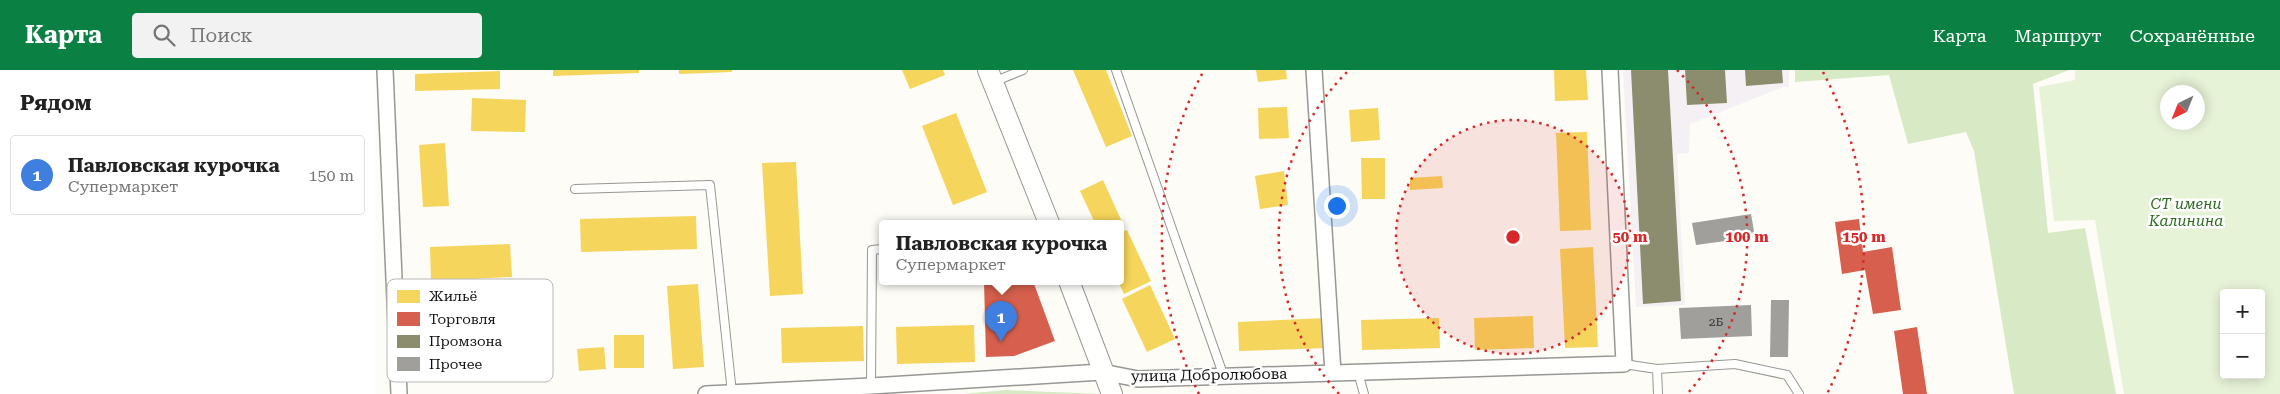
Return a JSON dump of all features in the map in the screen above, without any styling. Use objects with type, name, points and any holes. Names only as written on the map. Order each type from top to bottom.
[{"type":"street","points":[[385,70],[382,206],[389,279]]},
{"type":"street","points":[[1315,70],[1333,373]]},
{"type":"street","points":[[1611,70],[1623,364]]},
{"type":"street","points":[[991,76],[1047,220]]},
{"type":"street","points":[[1070,285],[1102,372],[1112,394]]},
{"type":"street","name":"улица Добролюбова","points":[[706,394],[1102,372],[1138,379],[1623,364]]},
{"type":"lane","points":[[991,76],[1023,70]]},
{"type":"lane","points":[[1116,70],[1224,377]]},
{"type":"lane","points":[[575,189],[711,185],[732,393]]},
{"type":"lane","points":[[871,386],[872,250],[879,249]]},
{"type":"lane","points":[[1623,364],[1657,369],[1735,364],[1787,375],[1799,394]]},
{"type":"lane","points":[[1657,369],[1658,394]]},
{"type":"lane","points":[[1358,372],[1364,394]]},
{"type":"shaded area","points":[[1623,70],[1789,70],[1789,87],[1783,87],[1690,124],[1689,153],[1677,154],[1685,305],[1636,307]]},
{"type":"green space","points":[[1795,70],[2069,70],[2033,84],[2048,233],[2085,228],[2116,394],[2014,394],[1974,151],[1966,132],[1908,144],[1889,75],[1795,82]]},
{"type":"green space","name":"СТ имени Калинина","points":[[2075,70],[2280,70],[2280,394],[2124,394],[2095,220],[2054,221],[2039,87],[2075,80]]},
{"type":"green space","points":[[1005,390],[1101,394],[963,394]]},
{"type":"building: Жильё","points":[[553,70],[639,70],[639,73],[553,76]]},
{"type":"building: Жильё","points":[[679,70],[732,70],[732,72],[679,74]]},
{"type":"building: Жильё","points":[[902,70],[943,70],[945,75],[910,89]]},
{"type":"building: Жильё","points":[[1073,70],[1106,70],[1132,136],[1106,147]]},
{"type":"building: Жильё","points":[[1256,70],[1286,70],[1287,79],[1258,82]]},
{"type":"building: Жильё","points":[[1554,70],[1586,70],[1588,100],[1555,101]]},
{"type":"building: Жильё","points":[[500,71],[500,89],[415,91],[415,74]]},
{"type":"building: Жильё","points":[[472,98],[526,100],[525,132],[471,131]]},
{"type":"building: Жильё","points":[[1287,107],[1289,138],[1259,139],[1258,108]]},
{"type":"building: Жильё","points":[[1378,108],[1380,140],[1351,142],[1349,110]]},
{"type":"building: Жильё","points":[[956,113],[987,192],[953,205],[922,126]]},
{"type":"building: Жильё","points":[[1587,132],[1591,230],[1560,231],[1556,133]]},
{"type":"building: Жильё","points":[[445,143],[449,206],[423,207],[419,145]]},
{"type":"building: Жильё","points":[[1361,158],[1385,158],[1385,199],[1362,199]]},
{"type":"building: Жильё","points":[[796,162],[803,294],[770,296],[762,163]]},
{"type":"building: Жильё","points":[[1284,171],[1288,205],[1260,209],[1255,176]]},
{"type":"building: Жильё","points":[[1442,176],[1443,188],[1410,190],[1410,178]]},
{"type":"building: Жильё","points":[[1103,180],[1121,220],[1094,220],[1080,191]]},
{"type":"building: Жильё","points":[[696,216],[697,249],[581,252],[580,219]]},
{"type":"building: Жильё","points":[[1127,230],[1151,281],[1124,294],[1120,285],[1124,285],[1124,231]]},
{"type":"building: Жильё","points":[[510,244],[512,277],[431,279],[430,247]]},
{"type":"building: Жильё","points":[[1593,247],[1598,347],[1565,348],[1560,249]]},
{"type":"building: Жильё","points":[[698,284],[704,367],[673,369],[667,286]]},
{"type":"building: Жильё","points":[[1150,285],[1175,339],[1147,352],[1122,299]]},
{"type":"building: Жильё","points":[[1533,316],[1534,348],[1475,350],[1474,318]]},
{"type":"building: Жильё","points":[[1326,318],[1327,348],[1239,351],[1238,322]]},
{"type":"building: Жильё","points":[[1439,318],[1440,348],[1362,350],[1361,320]]},
{"type":"building: Жильё","points":[[974,325],[975,362],[897,364],[896,327]]},
{"type":"building: Жильё","points":[[863,326],[864,361],[782,363],[781,328]]},
{"type":"building: Жильё","points":[[614,335],[644,335],[644,368],[614,368]]},
{"type":"building: Жильё","points":[[604,347],[606,369],[579,371],[577,349]]},
{"type":"building: Торговля","points":[[1859,219],[1863,252],[1892,247],[1901,310],[1873,314],[1865,270],[1842,274],[1835,222]]},
{"type":"building: Торговля","points":[[984,285],[1034,285],[1055,341],[1014,356],[986,357]]},
{"type":"building: Торговля","points":[[1917,327],[1927,394],[1903,394],[1894,331]]},
{"type":"building: Промзона","points":[[1631,70],[1668,70],[1681,301],[1643,304]]},
{"type":"building: Промзона","points":[[1685,70],[1725,70],[1727,103],[1687,105]]},
{"type":"building: Промзона","points":[[1745,70],[1782,70],[1783,83],[1746,86]]},
{"type":"building: Прочее","points":[[1751,214],[1755,237],[1696,245],[1692,223]]},
{"type":"building: Прочее","points":[[1771,300],[1789,300],[1788,357],[1770,357]]},
{"type":"building: Прочее","points":[[1751,305],[1752,336],[1681,339],[1679,308]]},
{"type":"place","name":"Павловская курочка","points":[[1001,342]]}]
